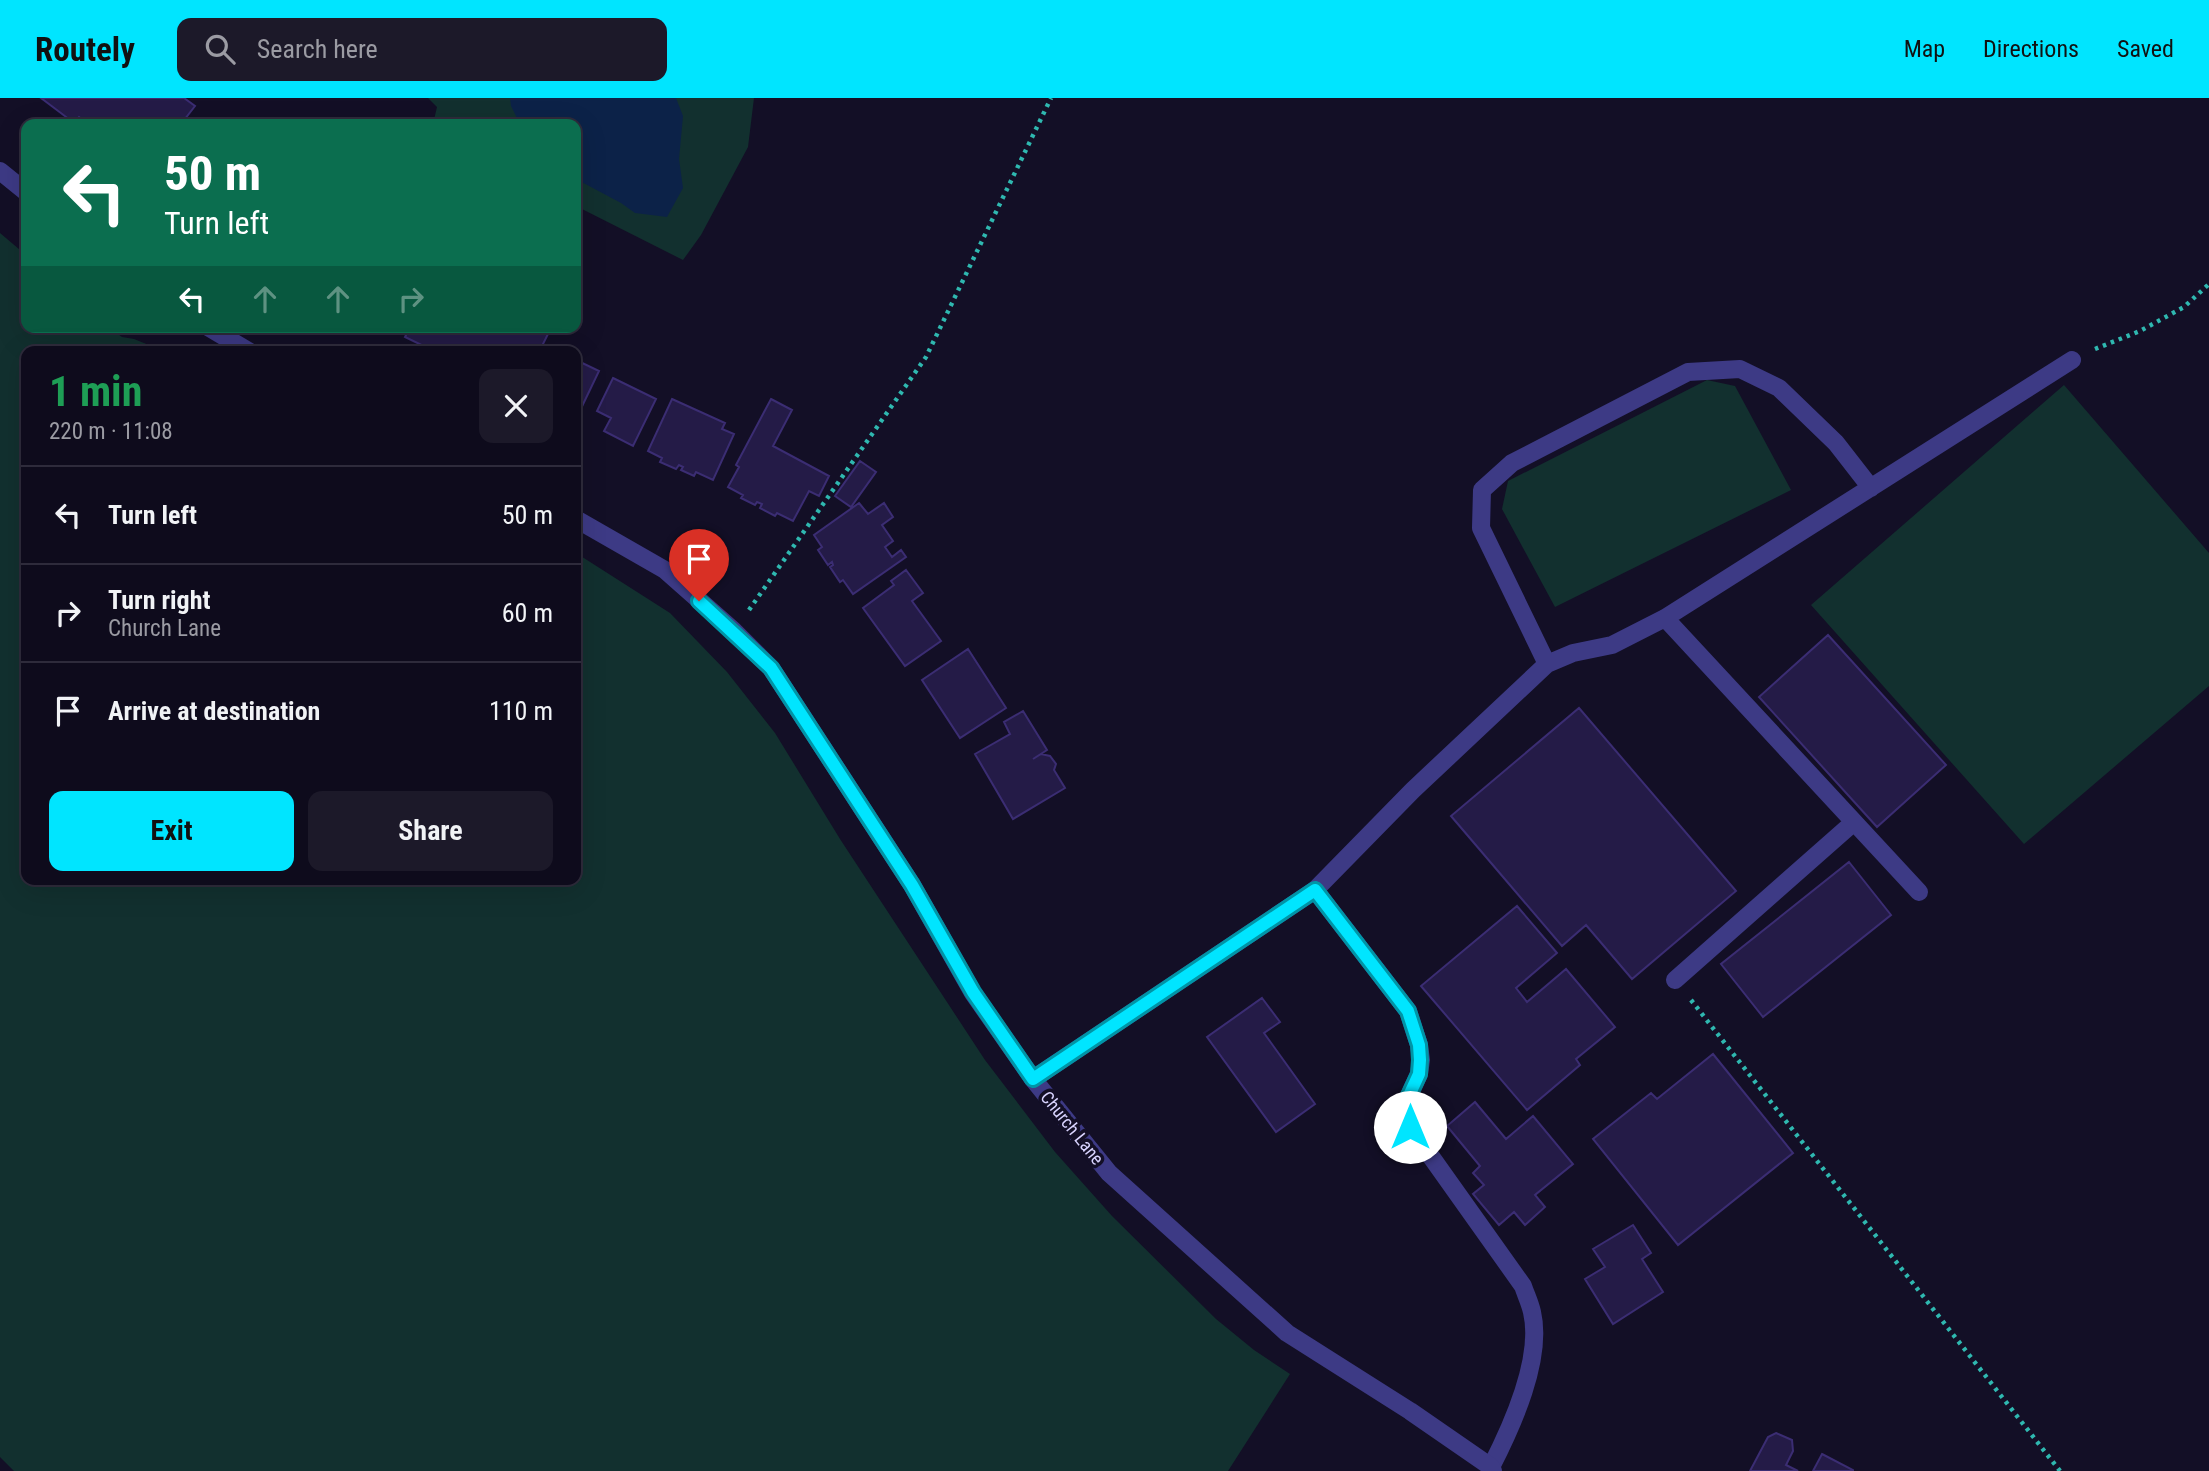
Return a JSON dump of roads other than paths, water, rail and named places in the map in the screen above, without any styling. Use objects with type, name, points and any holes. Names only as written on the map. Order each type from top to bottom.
[{"type":"street","points":[[0,171],[21,188]]},
{"type":"street","points":[[218,333],[240,346]]},
{"type":"street","points":[[1033,1079],[1315,890],[1413,790],[1547,664],[1573,653],[1612,645],[1665,618],[2072,360]]},
{"type":"street","points":[[1547,664],[1481,528],[1482,490],[1512,463],[1688,372],[1740,369],[1779,388],[1836,443],[1871,488]]},
{"type":"street","name":"Church Lane","points":[[581,522],[665,570],[771,668],[912,885],[973,992],[1033,1079],[1109,1173],[1287,1333],[1410,1411],[1492,1469]]},
{"type":"street","points":[[1665,618],[1919,892]]},
{"type":"street","points":[[1675,980],[1854,822]]},
{"type":"street","points":[[1315,890],[1408,1011],[1419,1045],[1420,1060],[1419,1074],[1407,1100],[1406,1113],[1410,1127],[1523,1286],[1532,1314],[1533,1341],[1528,1382],[1492,1469]]},
{"type":"water","points":[[510,98],[676,98],[683,116],[679,159],[683,188],[667,217],[635,213],[581,182],[581,119],[518,119]]}]
